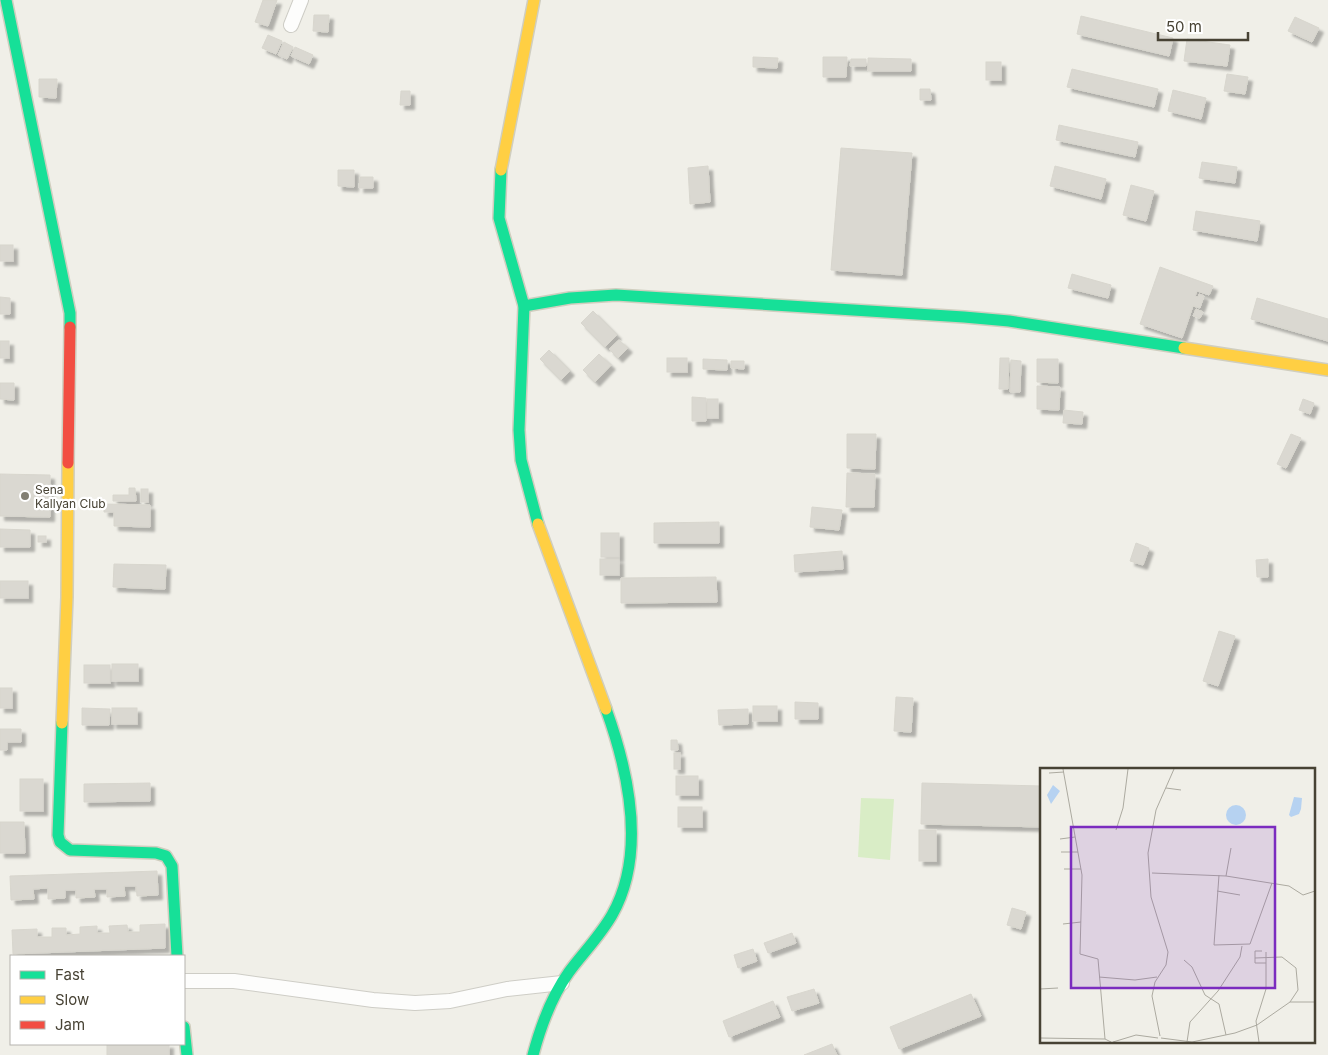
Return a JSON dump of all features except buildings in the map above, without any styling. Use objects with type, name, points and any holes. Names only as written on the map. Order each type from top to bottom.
[{"type":"street","points":[[6,0],[70,313],[67,597],[58,835],[60,842],[70,850],[156,853],[166,856],[172,866],[177,955]]},
{"type":"street","points":[[291,25],[301,0]]},
{"type":"street","points":[[533,1055],[543,1017],[562,983],[602,929],[618,903],[627,870],[630,816],[626,772],[620,748],[538,525],[521,460],[519,430],[524,306],[499,218],[500,173],[534,0]]},
{"type":"street","points":[[524,306],[570,298],[616,295],[964,317],[1009,321],[1328,370]]},
{"type":"street","points":[[185,981],[234,981],[373,1000],[415,1003],[450,1001],[507,989],[562,983]]},
{"type":"street","points":[[185,1036],[187,1055]]},
{"type":"green space","points":[[861,798],[894,799],[890,860],[858,857]]},
{"type":"traffic: fast","points":[[6,0],[70,313],[70,327]]},
{"type":"traffic: fast","points":[[501,170],[499,218],[524,306],[519,430],[521,460],[538,524]]},
{"type":"traffic: fast","points":[[524,306],[570,298],[616,295],[964,317],[1009,321],[1184,348]]},
{"type":"traffic: fast","points":[[533,1055],[543,1022],[552,1001],[569,972],[612,915],[623,891],[629,865],[631,839],[627,785],[606,709]]},
{"type":"traffic: fast","points":[[62,723],[58,835],[60,842],[70,850],[156,853],[166,856],[172,866],[177,955]]},
{"type":"traffic: fast","points":[[185,1036],[187,1055]]},
{"type":"traffic: slow","points":[[501,170],[534,0]]},
{"type":"traffic: slow","points":[[1184,348],[1328,370]]},
{"type":"traffic: slow","points":[[62,723],[67,597],[68,463]]},
{"type":"traffic: slow","points":[[538,524],[606,709]]},
{"type":"traffic: jam","points":[[68,463],[70,327]]},
{"type":"place","name":"Sena Kallyan Club","points":[[25,496]]}]
